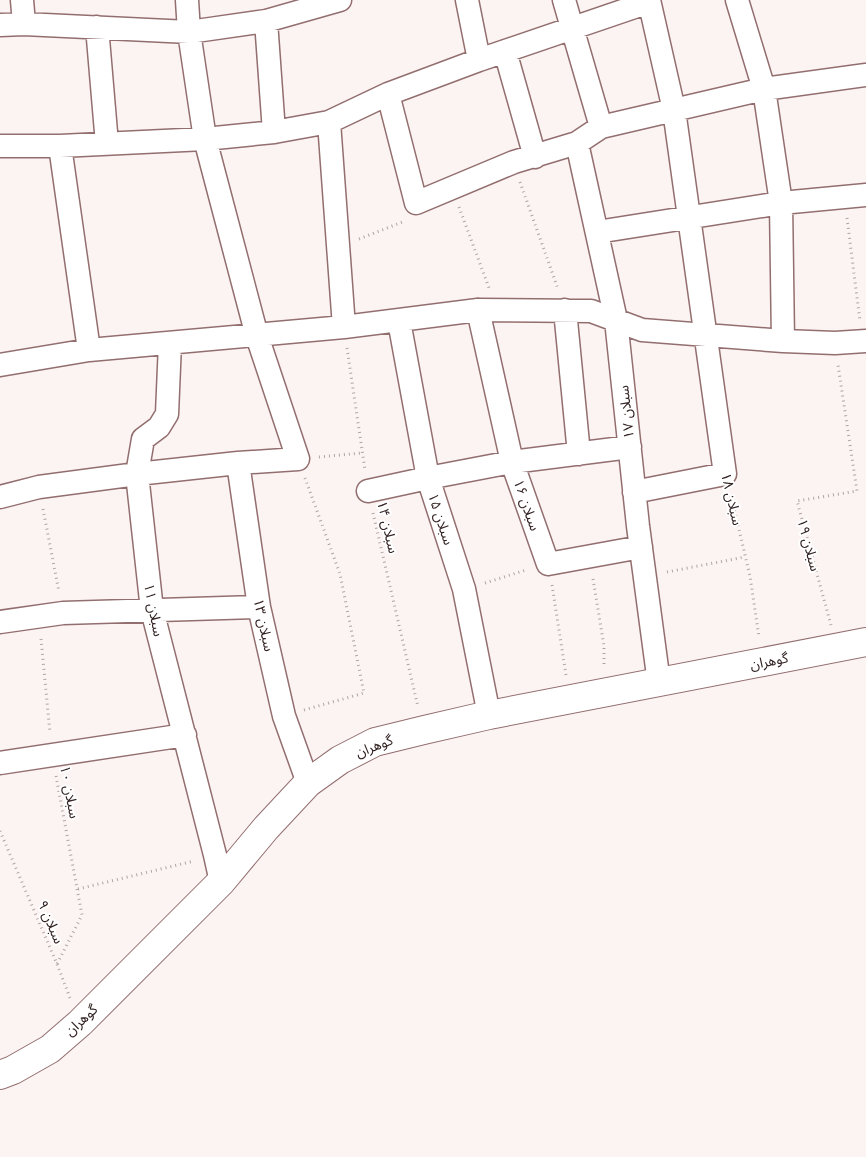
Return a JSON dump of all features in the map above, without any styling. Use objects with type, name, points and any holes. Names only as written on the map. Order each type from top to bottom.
[{"type":"street","points":[[22,0],[24,24]]},
{"type":"street","points":[[0,497],[39,487],[137,474],[238,463],[298,459],[258,336],[205,139],[189,32],[187,0]]},
{"type":"street","points":[[0,24],[189,32],[266,21],[340,0]]},
{"type":"street","points":[[466,0],[479,60]]},
{"type":"street","points":[[564,0],[601,127]]},
{"type":"street","points":[[738,0],[764,88],[780,203],[783,341]]},
{"type":"street","points":[[0,146],[60,146],[205,139],[274,132],[329,122],[388,94],[649,1]]},
{"type":"street","name":"سبلان ۱۸","points":[[649,1],[674,110],[725,474]]},
{"type":"street","points":[[266,21],[274,132]]},
{"type":"street","points":[[97,27],[107,144]]},
{"type":"street","points":[[505,51],[524,160]]},
{"type":"street","points":[[388,94],[416,203],[524,160],[577,143],[601,127],[764,88],[866,75]]},
{"type":"street","points":[[329,122],[344,327]]},
{"type":"street","name":"سبلان ۱۷","points":[[577,143],[616,320],[634,492],[659,683]]},
{"type":"street","points":[[60,146],[89,350]]},
{"type":"street","points":[[597,232],[780,203],[855,196]]},
{"type":"street","points":[[0,365],[89,350],[258,336],[488,310],[591,310],[642,330],[783,341],[864,341]]},
{"type":"street","name":"سبلان ۱۶","points":[[488,310],[512,462],[548,564]]},
{"type":"street","points":[[565,310],[579,454]]},
{"type":"street","name":"سبلان ۱۵","points":[[399,321],[428,478],[464,589],[489,715]]},
{"type":"street","name":"سبلان ۱۱","points":[[170,343],[167,414],[159,427],[143,439],[137,474],[152,610],[221,882]]},
{"type":"street","points":[[368,490],[512,462],[630,447]]},
{"type":"street","name":"سبلان ۱۳","points":[[238,463],[259,607],[284,716],[308,783]]},
{"type":"street","points":[[634,492],[725,474]]},
{"type":"street","points":[[548,564],[641,547]]},
{"type":"street","points":[[0,622],[63,614],[259,607]]},
{"type":"street","name":"گوهران","points":[[0,1075],[13,1070],[50,1048],[80,1024],[221,882],[266,828],[308,783],[340,760],[374,742],[489,715],[866,642]]},
{"type":"street","points":[[0,763],[185,735]]},
{"type":"path","points":[[524,160],[565,310]]},
{"type":"path","points":[[452,188],[488,310]]},
{"type":"path","points":[[855,196],[864,341]]},
{"type":"path","points":[[338,248],[417,216],[416,203]]},
{"type":"path","name":"سبلان ۱۴","points":[[344,327],[368,490],[424,730]]},
{"type":"path","name":"سبلان ۱۹","points":[[835,342],[857,491],[797,501],[838,648]]},
{"type":"path","points":[[284,716],[364,693],[340,574],[298,459],[362,453]]},
{"type":"path","name":"سبلان ۱۸","points":[[725,474],[750,576],[763,662]]},
{"type":"path","points":[[39,487],[63,614]]},
{"type":"path","points":[[589,556],[604,646],[605,693]]},
{"type":"path","points":[[645,576],[745,557]]},
{"type":"path","points":[[464,589],[548,564],[570,700]]},
{"type":"path","name":"سبلان ۱۰","points":[[38,617],[52,755],[82,915],[57,964]]},
{"type":"path","name":"سبلان ۹","points":[[0,831],[57,964],[80,1024]]},
{"type":"path","points":[[78,889],[215,855]]}]
